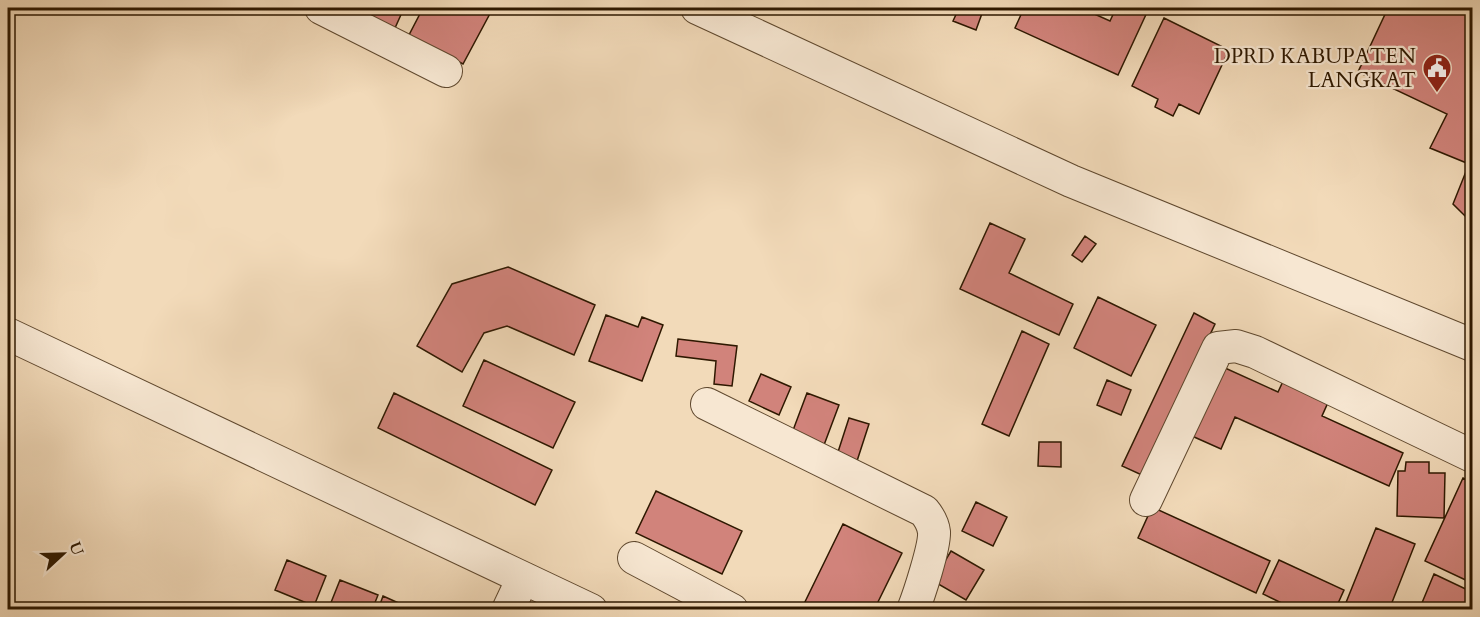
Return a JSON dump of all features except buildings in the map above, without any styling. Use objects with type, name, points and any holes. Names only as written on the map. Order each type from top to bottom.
[{"type":"street","points":[[321,8],[446,71]]},
{"type":"street","points":[[697,8],[1071,181],[1473,345]]},
{"type":"street","points":[[8,334],[591,609]]},
{"type":"street","points":[[1146,500],[1218,348],[1236,346],[1255,352],[1473,456]]},
{"type":"street","points":[[707,404],[924,511],[931,520],[934,532],[933,545],[913,609]]},
{"type":"street","points":[[634,558],[732,609]]},
{"type":"street","points":[[508,609],[524,578]]},
{"type":"place","name":"DPRD KABUPATEN LANGKAT","points":[[1437,94]]}]
